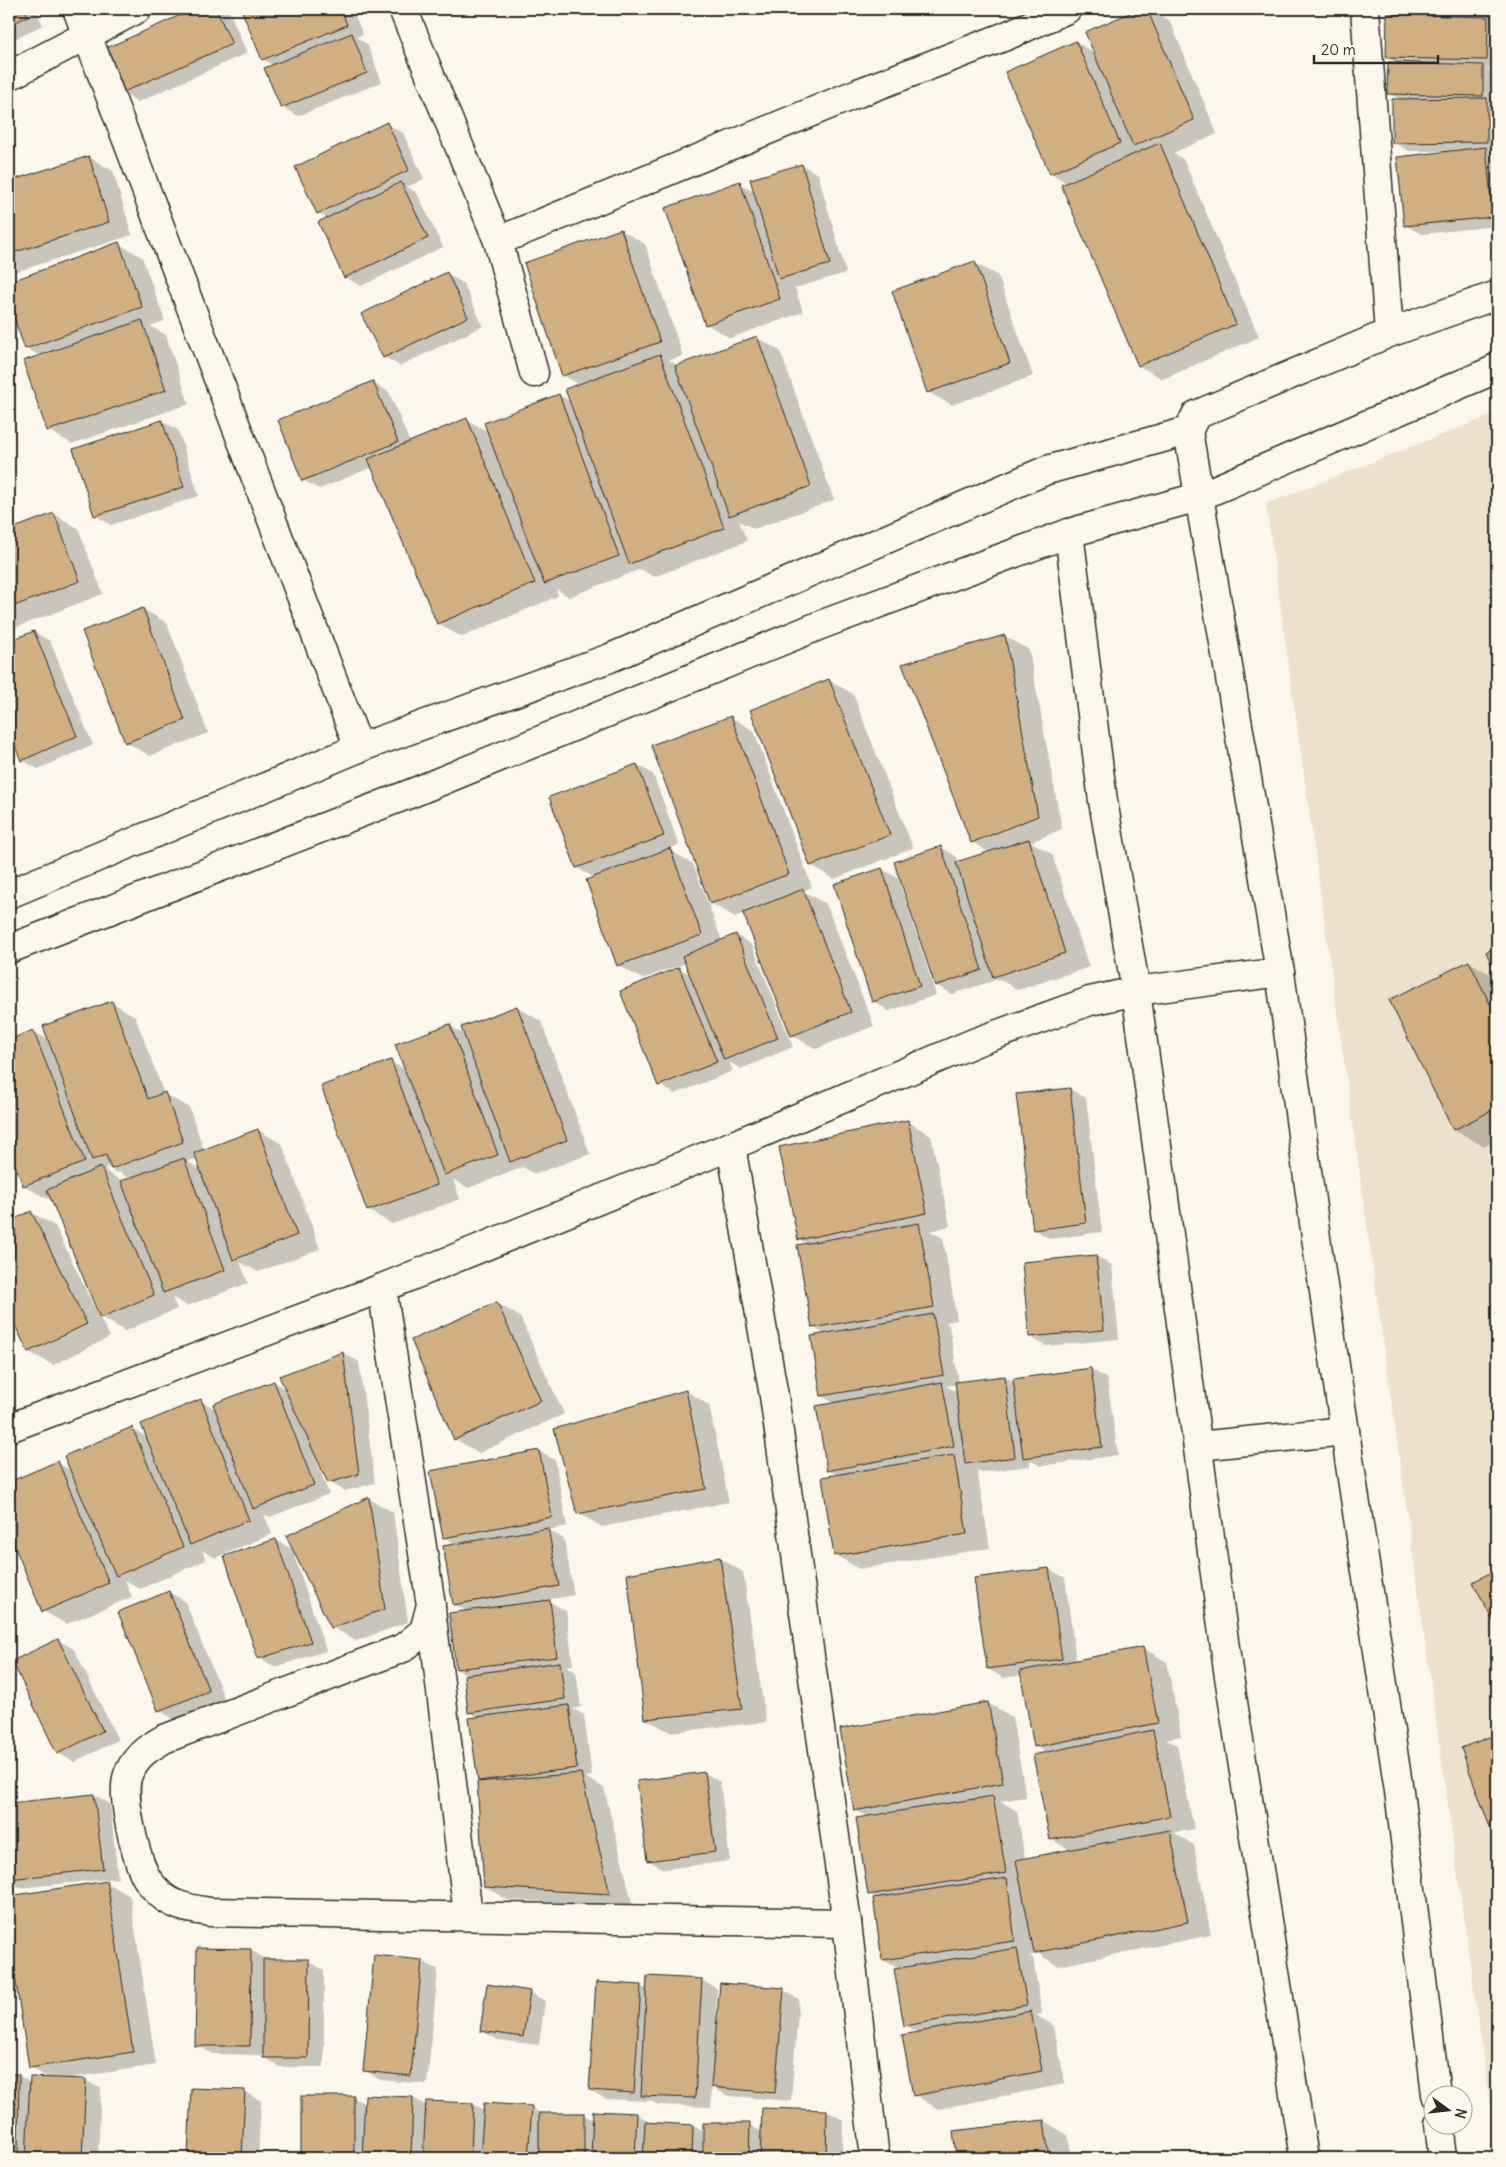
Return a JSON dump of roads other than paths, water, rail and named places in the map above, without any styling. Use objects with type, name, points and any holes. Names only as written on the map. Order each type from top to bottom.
[{"type":"street","points":[[77,9],[359,748]]},
{"type":"street","points":[[9,76],[137,9]]},
{"type":"street","points":[[403,9],[498,241],[534,373]]},
{"type":"street","points":[[498,241],[858,93],[1006,36],[1067,9]]},
{"type":"street","points":[[1365,9],[1389,333]]},
{"type":"street","points":[[1435,2084],[1399,1791],[1344,1431],[1280,972],[1188,431],[1196,415],[1389,333],[1497,295]]},
{"type":"street","points":[[9,949],[412,793],[823,624],[1069,533],[1198,497],[1496,371]]},
{"type":"street","points":[[9,894],[359,748],[610,658],[1047,470],[1188,431]]},
{"type":"street","points":[[1069,533],[1103,801],[1136,991],[1228,1670],[1304,2158]]},
{"type":"street","points":[[9,1428],[382,1288],[731,1146],[976,1042],[1090,1001],[1136,991],[1280,972]]},
{"type":"street","points":[[731,1146],[774,1396],[847,1923],[875,2158]]},
{"type":"street","points":[[382,1288],[431,1605],[468,1915]]},
{"type":"street","points":[[1198,1446],[1344,1431]]},
{"type":"street","points":[[431,1605],[424,1631],[403,1648],[164,1739],[140,1753],[127,1774],[126,1803],[144,1875],[160,1895],[183,1908],[210,1912],[847,1923]]},
{"type":"street","points":[[1440,2134],[1443,2158]]}]
